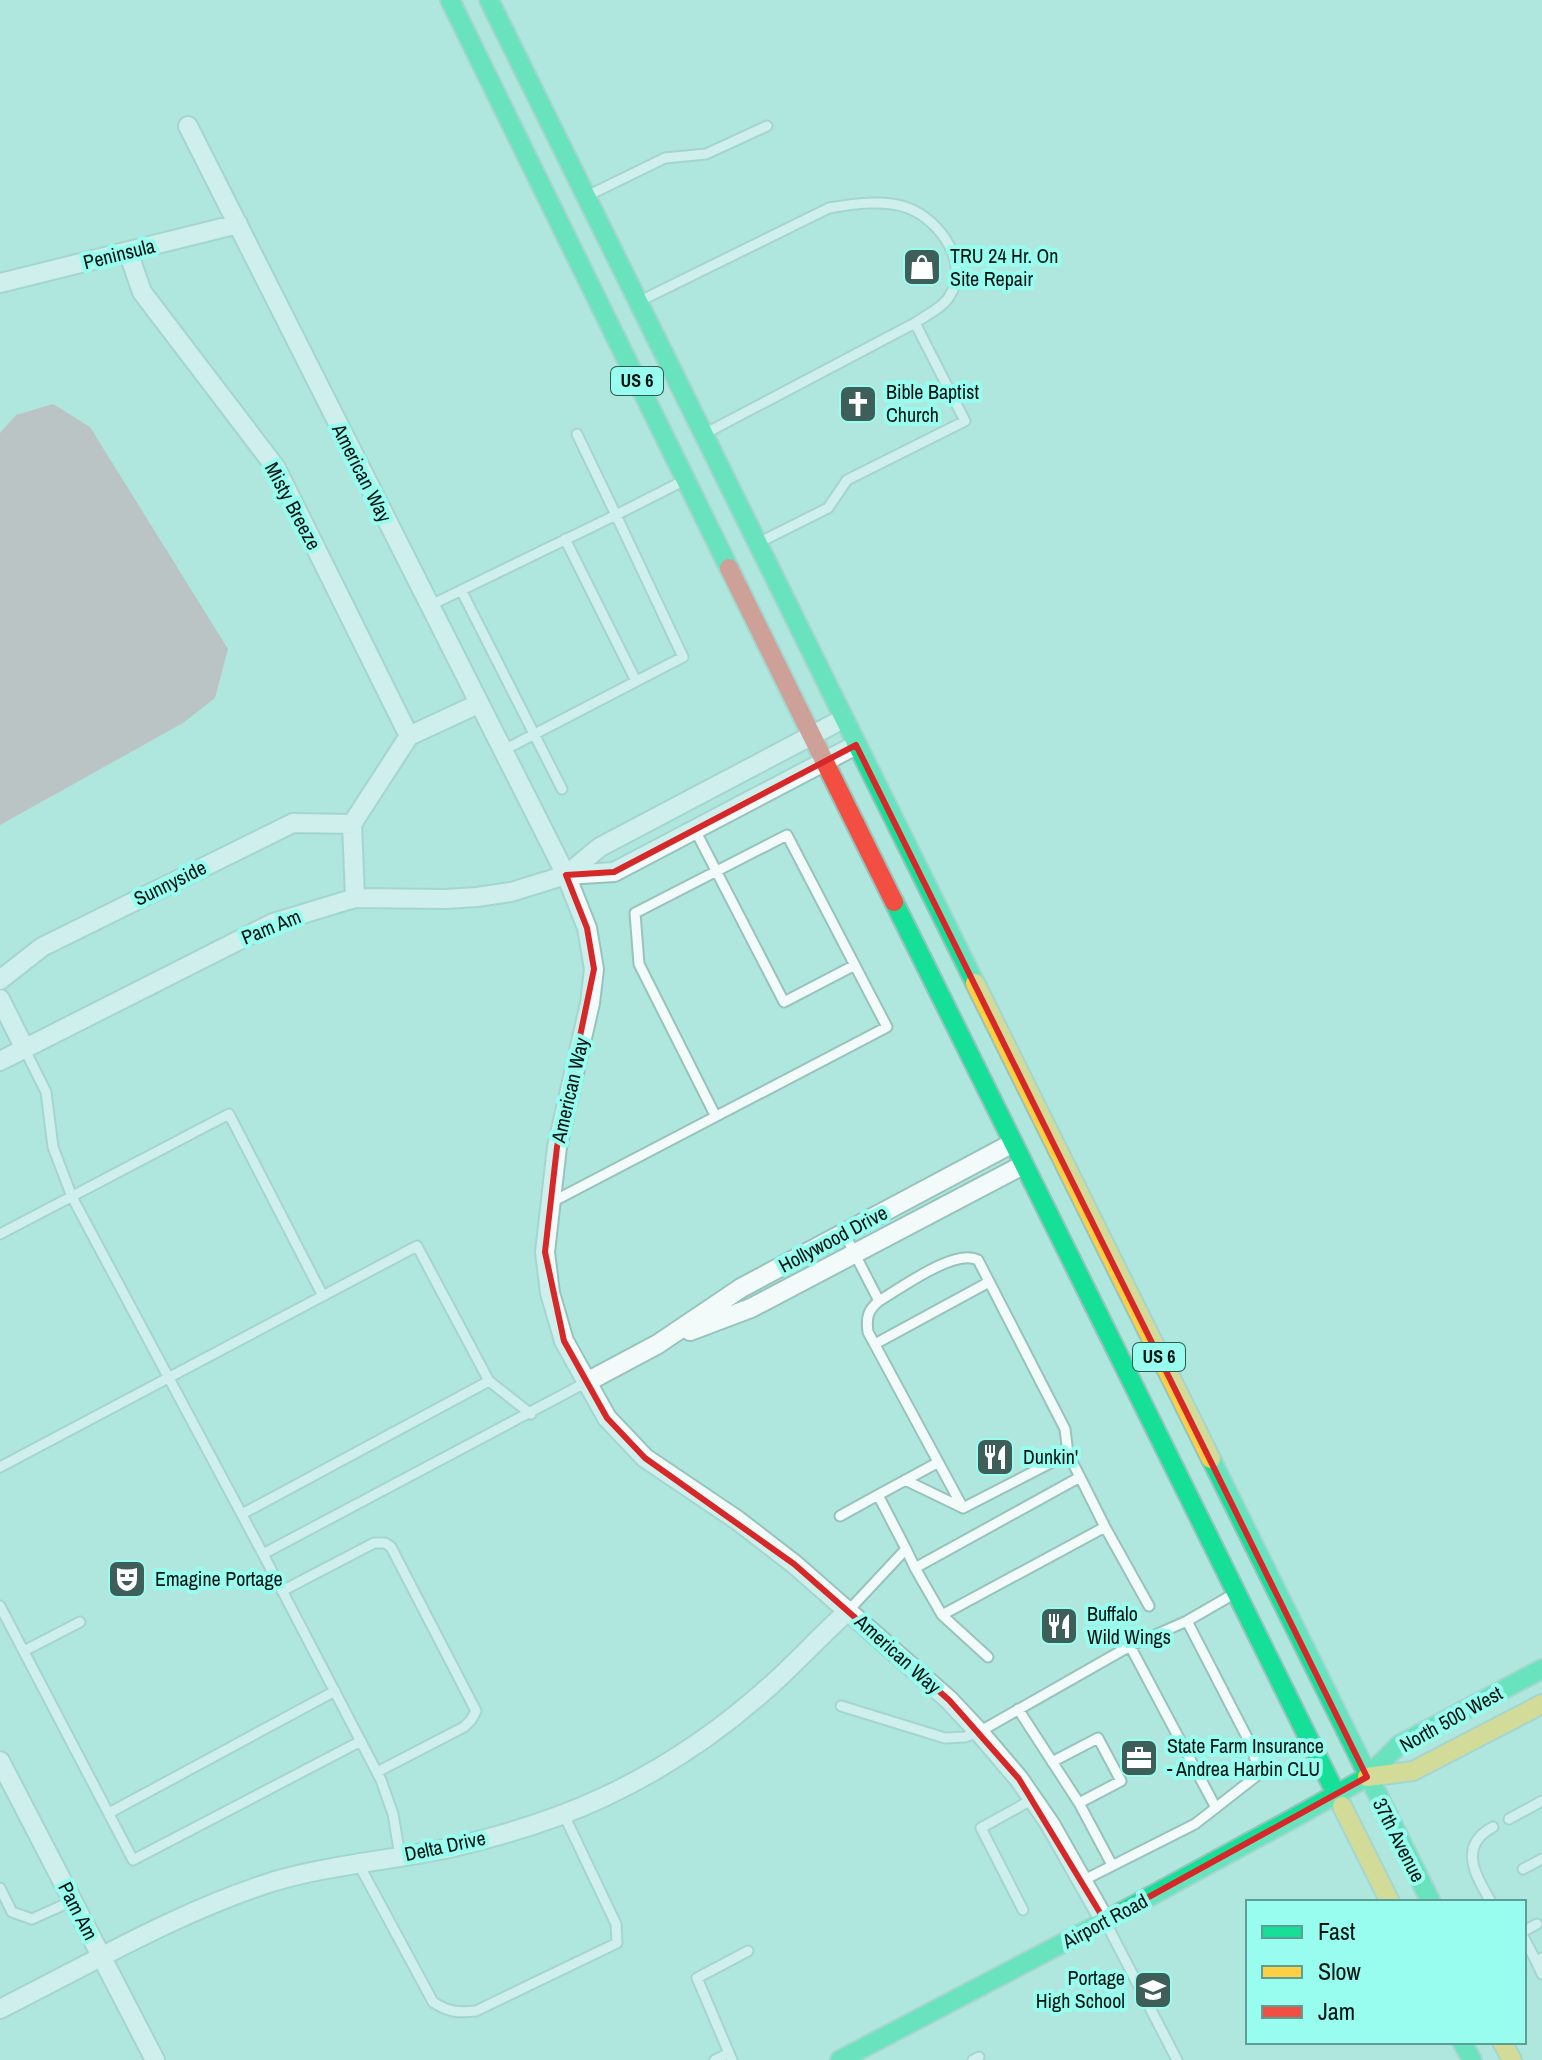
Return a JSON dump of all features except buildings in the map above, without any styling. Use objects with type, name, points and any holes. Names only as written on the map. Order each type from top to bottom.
[{"type":"main road","name":"US 6","points":[[450,0],[1335,1795]]},
{"type":"main road","name":"US 6","points":[[489,0],[1367,1777]]},
{"type":"main road","name":"North 500 West","points":[[1367,1777],[1399,1745],[1542,1669]]},
{"type":"main road","name":"North 500 West","points":[[1367,1777],[1413,1771],[1542,1704]]},
{"type":"main road","name":"Airport Road","points":[[852,2057],[1367,1777]]},
{"type":"main road","name":"37th Avenue","points":[[1367,1777],[1430,1900]]},
{"type":"main road","name":"37th Avenue","points":[[1335,1795],[1389,1900]]},
{"type":"street","name":"American Way","points":[[188,126],[566,875],[587,928],[594,969],[590,1003],[557,1147],[545,1252],[550,1293],[564,1341],[585,1383],[607,1418],[645,1458],[737,1520],[794,1564],[949,1700],[1033,1799],[1105,1921]]},
{"type":"street","name":"Peninsula","points":[[0,283],[238,224]]},
{"type":"street","name":"Misty Breeze","points":[[128,252],[142,292],[276,468],[409,736]]},
{"type":"street","points":[[355,898],[352,824],[409,736],[478,704]]},
{"type":"street","name":"Pam Am","points":[[566,875],[600,847],[843,719]]},
{"type":"street","name":"Pam Am","points":[[0,1061],[273,923],[355,898],[477,897],[511,892],[566,875],[614,872],[856,745]]},
{"type":"street","name":"Sunnyside","points":[[0,980],[42,947],[293,823],[352,824]]},
{"type":"street","points":[[0,999],[24,1047]]},
{"type":"street","name":"Hollywood Drive","points":[[585,1383],[658,1344],[741,1288],[1013,1143]]},
{"type":"street","name":"Hollywood Drive","points":[[658,1344],[751,1308],[1023,1165]]},
{"type":"street","name":"Delta Drive","points":[[0,2009],[224,1899],[277,1881],[466,1844],[605,1797],[665,1764],[720,1727],[770,1686],[849,1610]]},
{"type":"street","name":"Pam Am","points":[[0,1761],[155,2060]]},
{"type":"lane","points":[[586,196],[665,158],[706,154],[767,126]]},
{"type":"lane","points":[[638,302],[829,208],[862,202],[908,207],[938,228],[953,252],[957,274],[949,298],[915,323],[703,434]]},
{"type":"lane","points":[[757,544],[828,508],[847,480],[965,421],[915,323]]},
{"type":"lane","points":[[502,751],[683,657],[577,434]]},
{"type":"lane","points":[[429,606],[686,480]]},
{"type":"lane","points":[[565,539],[636,681]]},
{"type":"lane","points":[[461,590],[562,789]]},
{"type":"lane","points":[[695,830],[784,1002],[855,965]]},
{"type":"lane","points":[[549,1203],[887,1027],[787,835],[635,913],[639,964],[715,1115]]},
{"type":"lane","points":[[24,1047],[46,1092],[53,1147],[72,1197],[377,1772],[393,1814],[400,1856]]},
{"type":"lane","points":[[0,1234],[229,1114],[323,1296]]},
{"type":"lane","points":[[844,1233],[879,1301]]},
{"type":"lane","points":[[0,1467],[417,1246],[489,1381],[531,1414]]},
{"type":"lane","points":[[963,1508],[868,1332],[866,1319],[870,1308],[879,1301],[952,1259],[970,1256],[978,1260],[1065,1429],[1068,1454],[1149,1606]]},
{"type":"lane","points":[[875,1344],[989,1282]]},
{"type":"lane","points":[[242,1514],[489,1381]]},
{"type":"lane","points":[[263,1554],[585,1383]]},
{"type":"lane","points":[[963,1508],[1068,1454]]},
{"type":"lane","points":[[840,1516],[937,1463]]},
{"type":"lane","points":[[915,1568],[1080,1477]]},
{"type":"lane","points":[[905,1480],[963,1508]]},
{"type":"lane","points":[[878,1495],[942,1615],[988,1657]]},
{"type":"lane","points":[[942,1615],[1105,1527]]},
{"type":"lane","points":[[282,1591],[374,1543],[385,1543],[391,1547],[476,1711],[464,1727],[377,1772]]},
{"type":"lane","points":[[849,1610],[906,1549]]},
{"type":"lane","points":[[841,1706],[945,1738],[965,1737],[1130,1646],[1187,1621],[1235,1593]]},
{"type":"lane","points":[[0,1606],[133,1860],[361,1741]]},
{"type":"lane","points":[[1082,1881],[1195,1824],[1259,1774],[1252,1747],[1187,1621]]},
{"type":"lane","points":[[24,1651],[80,1622]]},
{"type":"lane","points":[[1130,1646],[1216,1808]]},
{"type":"lane","points":[[109,1813],[335,1691]]},
{"type":"lane","points":[[1018,1709],[1079,1803],[1112,1865]]},
{"type":"lane","points":[[1052,1762],[1098,1738],[1121,1781],[1079,1803]]},
{"type":"lane","points":[[1023,1910],[981,1828],[1033,1799]]},
{"type":"lane","points":[[1509,1819],[1542,1801]]},
{"type":"lane","points":[[358,1863],[433,2002],[444,2010],[457,2013],[476,2011],[617,1943],[616,1924],[563,1813]]},
{"type":"lane","points":[[1490,1900],[1474,1871],[1473,1847],[1481,1834],[1493,1827]]},
{"type":"lane","points":[[1523,1869],[1542,1859]]},
{"type":"lane","points":[[0,1888],[12,1912],[32,1919],[73,1901]]},
{"type":"lane","points":[[1105,1921],[1177,2060]]},
{"type":"lane","points":[[1526,1930],[1537,1924]]},
{"type":"lane","points":[[1526,1941],[1539,1960],[1542,1974]]},
{"type":"lane","points":[[715,2060],[730,2057],[697,1978],[748,1951]]},
{"type":"highlighted area","points":[[856,745],[1367,1777],[1105,1921],[1019,1779],[949,1700],[794,1564],[645,1458],[607,1418],[564,1341],[545,1252],[557,1147],[594,969],[587,928],[566,875],[614,872]]},
{"type":"shaded area","points":[[53,404],[90,427],[228,649],[215,698],[183,723],[0,825],[0,433],[16,415]]},
{"type":"traffic: fast","points":[[450,0],[729,568]]},
{"type":"traffic: fast","points":[[489,0],[975,983]]},
{"type":"traffic: fast","points":[[894,902],[1342,1806]]},
{"type":"traffic: fast","points":[[1211,1459],[1430,1900]]},
{"type":"traffic: fast","points":[[840,2060],[1301,1814],[1367,1777],[1399,1745],[1542,1669]]},
{"type":"traffic: fast","points":[[1463,2044],[1472,2060]]},
{"type":"traffic: slow","points":[[975,983],[1211,1459]]},
{"type":"traffic: slow","points":[[1367,1777],[1413,1771],[1542,1704]]},
{"type":"traffic: slow","points":[[1342,1806],[1389,1900]]},
{"type":"traffic: slow","points":[[1503,2044],[1512,2060]]},
{"type":"traffic: jam","points":[[729,568],[894,902]]},
{"type":"place","name":"TRU 24 Hr. On Site Repair","points":[[922,267]]},
{"type":"place","name":"Bible Baptist Church","points":[[858,404]]},
{"type":"place","name":"Dunkin'","points":[[995,1457]]},
{"type":"place","name":"Emagine Portage","points":[[127,1579]]},
{"type":"place","name":"Buffalo Wild Wings","points":[[1059,1626]]},
{"type":"place","name":"State Farm Insurance - Andrea Harbin CLU","points":[[1139,1758]]},
{"type":"place","name":"Portage High School","points":[[1153,1990]]}]
